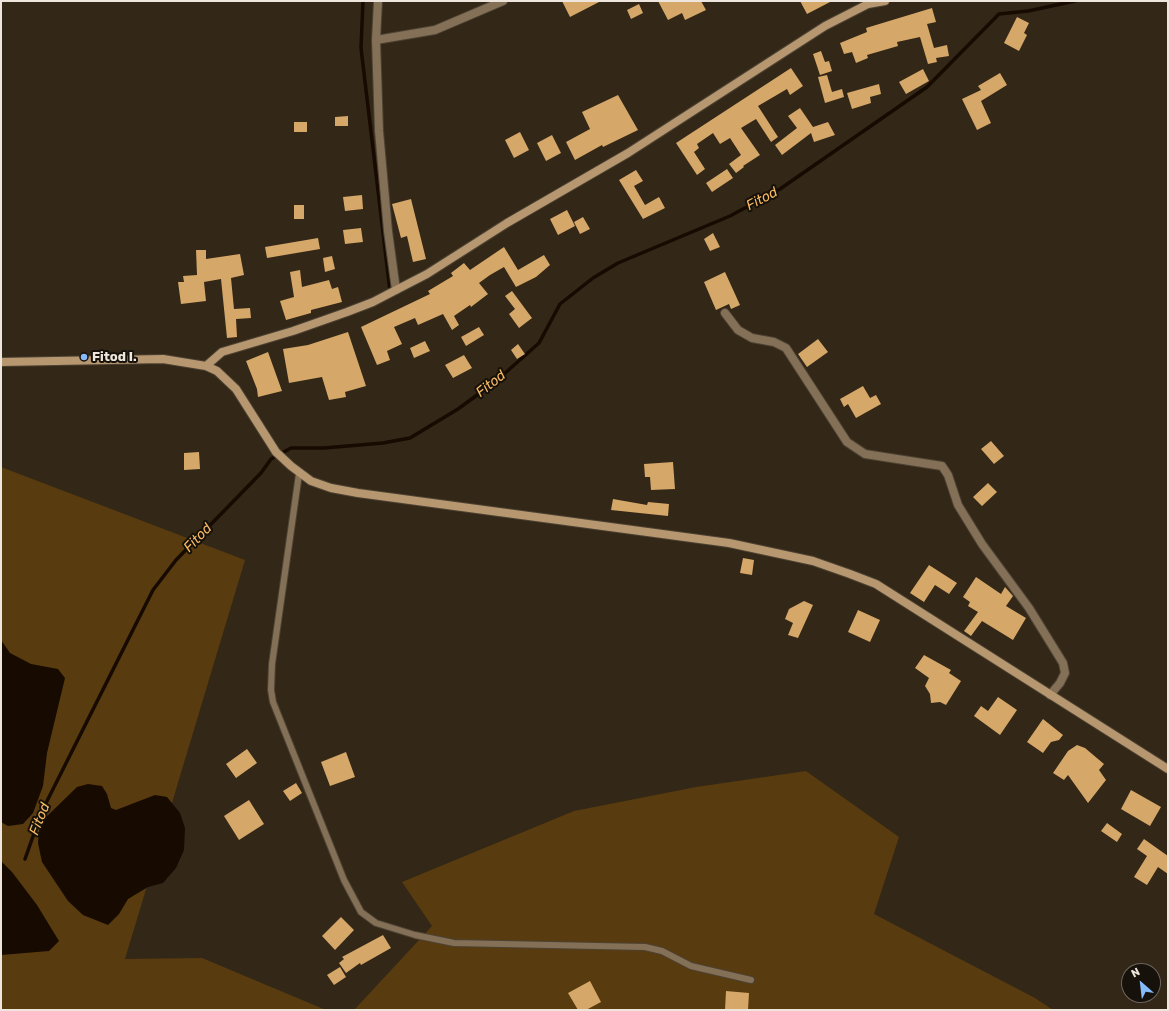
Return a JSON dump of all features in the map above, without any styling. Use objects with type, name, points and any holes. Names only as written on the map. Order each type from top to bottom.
[{"type":"main road","points":[[206,366],[222,352],[293,331],[347,312],[373,302],[427,274],[507,223],[628,153],[825,26],[867,3],[885,1]]},
{"type":"main road","points":[[1,362],[164,359],[206,366],[217,371],[236,389],[278,454],[299,474],[331,488],[358,493],[729,543],[813,561],[876,584],[1168,769]]},
{"type":"street","points":[[378,1],[376,40],[379,131],[388,231],[396,290]]},
{"type":"street","points":[[376,40],[435,30],[502,1]]},
{"type":"street","points":[[725,313],[738,330],[752,338],[774,342],[786,348],[847,442],[865,454],[942,466],[948,475],[958,505],[982,544],[1029,608],[1063,664],[1065,673],[1060,683],[1050,695]]},
{"type":"lane","points":[[299,474],[272,664],[271,690],[273,702],[344,880],[361,912],[376,923],[414,935],[454,943],[645,947],[662,951],[691,966],[751,980]]},
{"type":"shaded area","points":[[1,467],[245,560],[125,959],[202,958],[326,1010],[1,1010]]},
{"type":"shaded area","points":[[1,640],[10,653],[31,664],[58,669],[65,678],[47,753],[43,786],[33,813],[23,824],[8,826],[1,822]]},
{"type":"shaded area","points":[[806,771],[899,837],[874,914],[1035,998],[1053,1010],[354,1010],[432,926],[402,882],[574,811],[696,787]]},
{"type":"shaded area","points":[[88,784],[102,786],[107,794],[111,808],[116,810],[155,795],[167,797],[180,813],[185,828],[184,850],[176,868],[163,883],[148,887],[128,899],[119,914],[108,925],[83,915],[68,901],[42,862],[38,843],[40,823],[77,787]]},
{"type":"shaded area","points":[[1,861],[12,872],[37,905],[59,941],[49,951],[1,955]]},
{"type":"building","points":[[562,1],[601,1],[570,17]]},
{"type":"building","points":[[658,1],[701,1],[706,10],[685,20],[682,13],[668,20]]},
{"type":"building","points":[[800,1],[832,1],[807,14]]},
{"type":"building","points":[[639,4],[643,13],[631,19],[627,10]]},
{"type":"building","points":[[932,8],[936,22],[927,24],[934,48],[947,45],[949,56],[936,58],[937,62],[928,64],[920,37],[897,42],[898,46],[867,55],[868,58],[856,63],[852,52],[844,54],[840,43],[867,32],[866,28]]},
{"type":"building","points":[[1017,17],[1029,23],[1024,33],[1027,35],[1019,51],[1004,43]]},
{"type":"building","points":[[821,51],[825,62],[829,61],[832,71],[820,75],[813,54]]},
{"type":"building","points":[[791,68],[803,86],[790,95],[787,89],[758,106],[778,137],[771,142],[756,119],[741,128],[760,155],[743,166],[744,167],[736,173],[729,164],[741,155],[730,138],[720,144],[713,133],[697,144],[699,148],[694,152],[705,169],[697,175],[676,143]]},
{"type":"building","points":[[923,69],[929,81],[906,94],[899,82]]},
{"type":"building","points":[[1000,73],[1007,85],[981,101],[991,123],[977,130],[962,99],[981,90],[978,86]]},
{"type":"building","points":[[827,75],[832,92],[842,89],[844,97],[825,103],[818,77]]},
{"type":"building","points":[[879,84],[881,94],[870,97],[871,103],[852,109],[847,93]]},
{"type":"building","points":[[618,95],[638,130],[603,147],[602,145],[575,160],[566,142],[590,129],[582,112]]},
{"type":"building","points":[[800,108],[813,127],[828,122],[835,135],[814,142],[811,133],[782,155],[775,145],[797,128],[788,116]]},
{"type":"building","points":[[348,116],[348,126],[335,126],[335,117]]},
{"type":"building","points":[[294,122],[307,122],[307,132],[294,132]]},
{"type":"building","points":[[520,132],[529,150],[514,158],[505,140]]},
{"type":"building","points":[[552,135],[561,153],[546,161],[537,143]]},
{"type":"building","points":[[727,169],[733,178],[712,192],[706,183]]},
{"type":"building","points":[[636,170],[643,181],[634,186],[645,205],[659,197],[665,208],[643,219],[619,180]]},
{"type":"building","points":[[362,195],[363,209],[345,211],[343,197]]},
{"type":"building","points":[[411,199],[426,259],[413,262],[407,236],[401,238],[392,204]]},
{"type":"building","points":[[294,205],[304,205],[304,219],[294,219]]},
{"type":"building","points":[[567,210],[575,226],[558,235],[550,219]]},
{"type":"building","points":[[583,217],[590,229],[580,234],[574,222]]},
{"type":"building","points":[[361,228],[363,242],[345,244],[343,230]]},
{"type":"building","points":[[713,233],[720,247],[710,251],[704,239]]},
{"type":"building","points":[[318,238],[320,249],[267,258],[265,247]]},
{"type":"building","points":[[504,247],[518,270],[544,255],[550,265],[536,277],[516,287],[504,267],[490,275],[479,283],[488,294],[471,307],[470,305],[454,316],[459,325],[452,330],[443,314],[418,325],[415,318],[394,327],[402,344],[387,351],[390,360],[377,365],[361,327],[430,294],[428,291],[453,276],[451,273],[464,263],[470,270]]},
{"type":"building","points":[[196,250],[206,250],[206,259],[240,254],[244,275],[231,278],[234,309],[250,308],[251,318],[236,319],[237,337],[227,338],[221,279],[204,282],[206,301],[181,304],[178,282],[184,282],[183,276],[197,275]]},
{"type":"building","points":[[332,256],[335,269],[325,272],[323,258]]},
{"type":"building","points":[[300,270],[302,287],[329,280],[332,289],[338,287],[342,302],[311,310],[311,313],[286,320],[280,301],[294,297],[290,272]]},
{"type":"building","points":[[725,272],[740,305],[731,309],[729,304],[716,310],[704,282]]},
{"type":"building","points":[[512,291],[532,318],[519,328],[509,314],[515,309],[505,296]]},
{"type":"building","points":[[479,327],[484,335],[466,346],[461,337]]},
{"type":"building","points":[[348,332],[366,386],[345,392],[346,397],[329,400],[322,377],[289,383],[283,349],[308,345]]},
{"type":"building","points":[[818,339],[828,352],[807,367],[798,354]]},
{"type":"building","points":[[425,341],[430,351],[414,358],[410,348]]},
{"type":"building","points":[[518,344],[525,354],[517,359],[511,350]]},
{"type":"building","points":[[268,352],[282,391],[258,397],[257,389],[246,361]]},
{"type":"building","points":[[464,355],[472,368],[453,378],[445,365]]},
{"type":"building","points":[[863,386],[870,398],[876,395],[881,404],[856,418],[848,404],[844,407],[840,399]]},
{"type":"building","points":[[991,441],[1004,456],[994,464],[981,449]]},
{"type":"building","points":[[199,452],[200,469],[184,470],[184,453]]},
{"type":"building","points":[[673,462],[675,489],[651,490],[650,477],[645,477],[644,464]]},
{"type":"building","points":[[988,483],[997,492],[982,506],[973,497]]},
{"type":"building","points":[[613,499],[647,505],[648,502],[669,504],[668,516],[611,510]]},
{"type":"building","points":[[743,558],[754,560],[752,575],[740,573]]},
{"type":"building","points":[[929,565],[957,583],[949,594],[935,585],[924,602],[910,593]]},
{"type":"building","points":[[976,577],[1001,594],[1005,587],[1013,596],[1006,606],[1026,618],[1013,640],[982,621],[971,636],[964,631],[978,612],[968,606],[970,602],[963,597]]},
{"type":"building","points":[[804,601],[813,605],[798,638],[788,635],[793,623],[785,619],[789,609]]},
{"type":"building","points":[[858,610],[880,620],[870,642],[848,632]]},
{"type":"building","points":[[924,655],[951,670],[949,673],[961,681],[946,705],[940,702],[931,703],[930,694],[925,686],[929,678],[915,668]]},
{"type":"building","points":[[998,697],[1017,710],[1000,735],[974,716],[981,706],[988,711]]},
{"type":"building","points":[[1043,719],[1063,735],[1059,740],[1051,742],[1043,753],[1027,742]]},
{"type":"building","points":[[1077,745],[1085,748],[1104,764],[1099,770],[1106,780],[1088,803],[1068,775],[1064,780],[1053,773],[1068,751]]},
{"type":"building","points":[[247,749],[257,763],[236,778],[226,764]]},
{"type":"building","points":[[346,752],[355,777],[330,786],[321,762]]},
{"type":"building","points":[[296,783],[302,793],[290,801],[283,791]]},
{"type":"building","points":[[1131,790],[1161,807],[1150,826],[1121,809]]},
{"type":"building","points":[[249,800],[264,824],[239,840],[224,816]]},
{"type":"building","points":[[1107,823],[1122,834],[1117,842],[1101,831]]},
{"type":"building","points":[[1144,839],[1168,856],[1168,874],[1158,867],[1147,885],[1134,877],[1147,856],[1137,849]]},
{"type":"building","points":[[341,917],[354,930],[335,950],[322,936]]},
{"type":"building","points":[[383,935],[391,948],[361,965],[360,963],[346,973],[339,963],[344,959],[342,957]]},
{"type":"building","points":[[340,967],[346,977],[334,985],[327,975]]},
{"type":"building","points":[[590,981],[601,1002],[586,1010],[578,1010],[568,993]]},
{"type":"building","points":[[726,991],[749,993],[748,1010],[725,1010]]},
{"type":"waterway","points":[[363,1],[361,48],[390,291]]},
{"type":"waterway","name":"Fitod","points":[[25,859],[42,811],[153,590],[176,560],[261,473],[271,459],[291,448],[324,448],[383,443],[410,438],[458,409],[495,382],[539,343],[560,304],[593,278],[618,263],[730,216],[780,189],[927,87],[999,14],[1028,11],[1075,1]]},
{"type":"place","name":"Fitod I.","points":[[84,357]]}]
